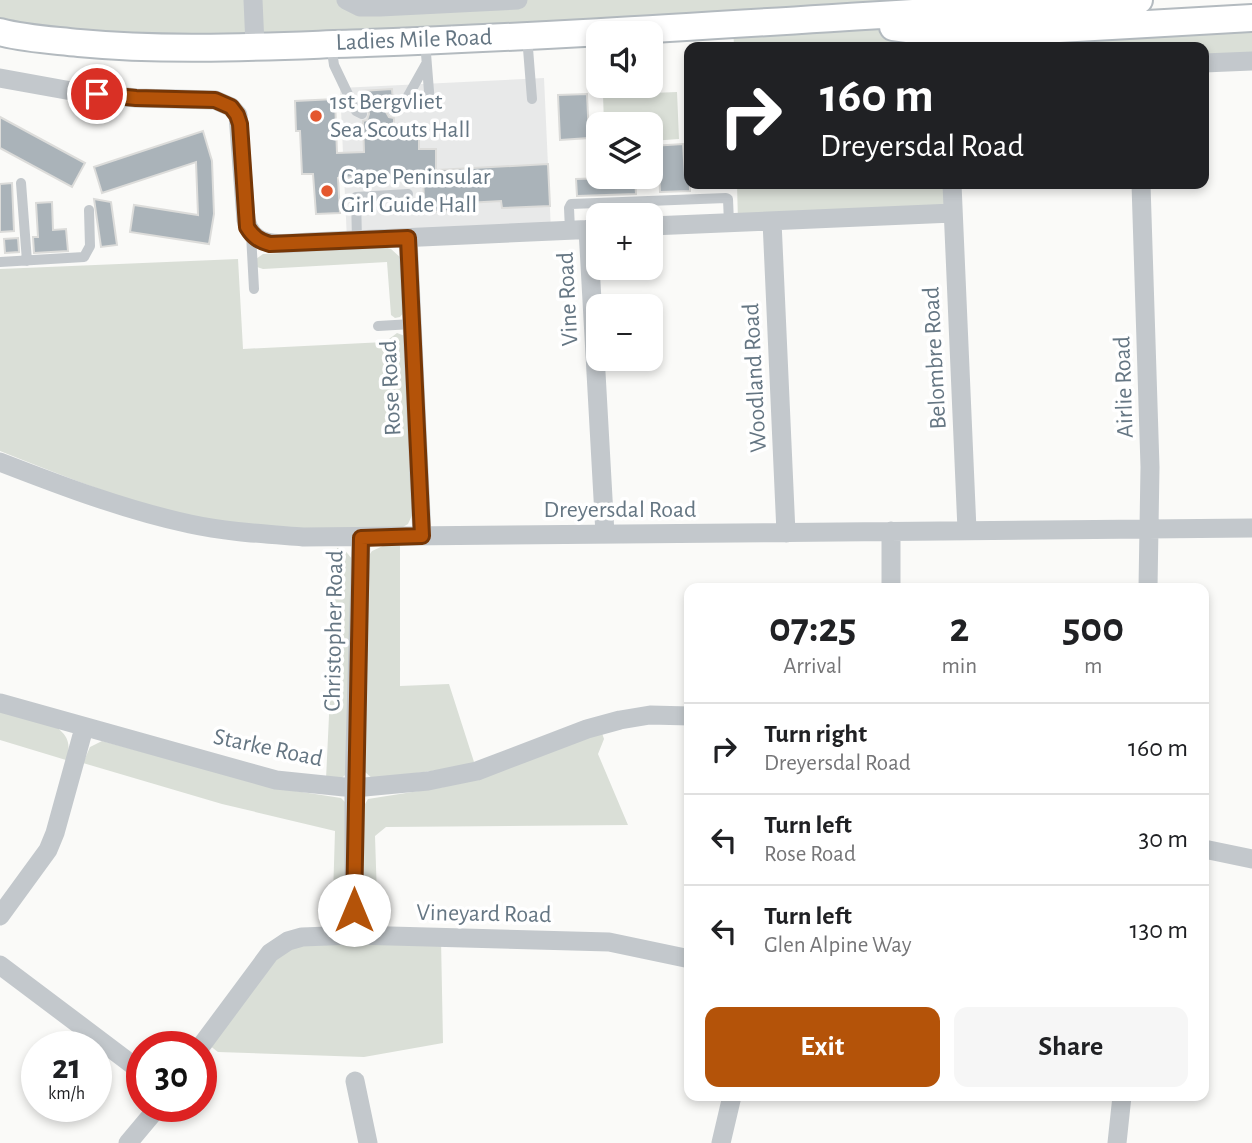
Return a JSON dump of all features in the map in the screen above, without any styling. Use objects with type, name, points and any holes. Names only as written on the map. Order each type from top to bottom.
[{"type":"main road","name":"Ladies Mile Road","points":[[0,32],[19,37],[110,46],[331,44],[426,52],[527,35],[1139,0]]},
{"type":"main road","name":"Ladies Mile Road","points":[[829,18],[915,30],[1006,32],[1252,18]]},
{"type":"street","points":[[253,0],[255,46]]},
{"type":"street","points":[[346,0],[360,7],[518,0]]},
{"type":"street","points":[[1209,64],[1252,61]]},
{"type":"street","points":[[0,78],[77,92],[223,102],[237,115],[240,124],[246,220],[250,233],[262,242],[270,244],[586,229]]},
{"type":"street","name":"Belombre Road","points":[[952,189],[967,530]]},
{"type":"street","name":"Airlie Road","points":[[1141,189],[1150,467],[1149,583]]},
{"type":"street","points":[[663,226],[953,213]]},
{"type":"street","name":"Woodland Road","points":[[772,221],[786,533]]},
{"type":"street","name":"Rose Road","points":[[408,238],[422,536]]},
{"type":"street","name":"Vine Road","points":[[589,280],[605,534]]},
{"type":"street","name":"Dreyersdal Road","points":[[0,462],[72,490],[141,512],[192,524],[303,537],[1252,528]]},
{"type":"street","points":[[891,531],[891,583]]},
{"type":"street","name":"Christopher Road","points":[[354,935],[361,538]]},
{"type":"street","name":"Starke Road","points":[[0,703],[276,780],[355,788],[428,781],[477,771],[587,729],[620,720],[650,715],[684,716]]},
{"type":"street","points":[[0,916],[52,842],[84,728]]},
{"type":"street","points":[[1209,850],[1252,859]]},
{"type":"street","name":"Vineyard Road","points":[[212,1031],[275,948],[302,937],[354,935],[609,942],[684,958]]},
{"type":"street","points":[[0,965],[126,1060]]},
{"type":"street","points":[[355,1081],[368,1143]]},
{"type":"street","points":[[720,1143],[731,1101]]},
{"type":"street","points":[[1117,1143],[1121,1101]]},
{"type":"street","points":[[128,1143],[146,1122]]},
{"type":"lane","points":[[527,35],[532,99]]},
{"type":"lane","points":[[331,44],[336,69],[356,111],[362,114]]},
{"type":"lane","points":[[393,111],[403,105],[430,104],[426,52]]},
{"type":"lane","points":[[403,105],[426,52]]},
{"type":"lane","points":[[21,183],[27,261]]},
{"type":"lane","points":[[357,240],[356,197],[408,194]]},
{"type":"lane","points":[[597,203],[728,198],[729,223]]},
{"type":"lane","points":[[586,203],[571,204],[569,208],[586,229]]},
{"type":"lane","points":[[0,262],[84,257],[90,246],[89,211]]},
{"type":"lane","points":[[250,233],[254,289]]},
{"type":"lane","points":[[378,326],[412,324]]},
{"type":"shaded area","points":[[0,0],[1139,0],[1003,7],[1252,18],[1252,61],[1209,63],[1209,42],[734,42],[733,23],[663,27],[663,21],[586,21],[586,32],[425,41],[0,32]]},
{"type":"shaded area","points":[[544,78],[551,231],[347,240],[340,88]]},
{"type":"shaded area","points":[[677,92],[679,139],[663,140],[663,112],[604,112],[603,98],[663,98],[663,93]]},
{"type":"shaded area","points":[[737,189],[952,189],[953,213],[738,222]]},
{"type":"shaded area","points":[[384,247],[391,249],[401,258],[404,312],[395,318],[391,315],[387,262],[263,269],[257,267],[256,259],[263,254]]},
{"type":"shaded area","points":[[238,259],[243,349],[385,342],[397,333],[405,336],[413,513],[408,524],[398,530],[286,531],[201,520],[132,501],[0,451],[0,269]]},
{"type":"shaded area","points":[[385,545],[400,546],[400,686],[449,684],[475,765],[373,779],[365,772],[368,557],[372,551]]},
{"type":"shaded area","points":[[337,548],[343,548],[352,559],[347,773],[342,778],[326,779]]},
{"type":"shaded area","points":[[0,709],[56,727],[68,742],[66,760],[0,740]]},
{"type":"shaded area","points":[[602,733],[604,739],[598,754],[628,825],[386,827],[375,836],[378,928],[372,925],[365,912],[362,809],[368,799],[444,787]]},
{"type":"shaded area","points":[[102,741],[276,788],[341,798],[345,802],[346,917],[343,924],[332,929],[335,831],[222,804],[83,763],[90,747]]},
{"type":"shaded area","points":[[441,939],[443,1043],[364,1057],[218,1052],[217,1031],[214,1031],[286,943]]},
{"type":"building","points":[[392,89],[393,102],[386,112],[389,117],[394,118],[394,137],[419,135],[419,149],[436,149],[436,170],[548,164],[550,206],[502,208],[501,201],[449,204],[449,211],[434,212],[434,202],[424,203],[423,174],[338,178],[340,213],[316,214],[313,174],[302,174],[300,131],[296,131],[295,101],[335,99],[337,153],[364,152],[363,121],[367,120],[369,114],[368,109],[362,106],[361,91]]},
{"type":"building","points":[[586,94],[586,138],[560,140],[558,95]]},
{"type":"building","points":[[0,117],[85,163],[72,187],[0,148]]},
{"type":"building","points":[[203,131],[212,161],[214,214],[209,244],[130,232],[134,205],[198,215],[196,162],[102,193],[94,167]]},
{"type":"building","points":[[683,144],[684,189],[690,191],[660,192],[660,189],[663,189],[663,145]]},
{"type":"building","points":[[576,179],[586,179],[586,189],[636,189],[636,194],[577,196]]},
{"type":"building","points":[[12,183],[14,231],[0,232],[0,184]]},
{"type":"building","points":[[94,199],[111,202],[117,245],[101,247]]},
{"type":"building","points":[[52,202],[53,230],[66,229],[68,251],[34,253],[33,237],[38,237],[36,203]]},
{"type":"building","points":[[18,238],[19,252],[5,253],[4,239]]},
{"type":"place","name":"1st Bergvliet Sea Scouts Hall","points":[[316,116]]},
{"type":"place","name":"Cape Peninsular Girl Guide Hall","points":[[327,191]]},
{"type":"route","points":[[97,94],[215,100],[231,107],[240,124],[247,227],[255,238],[262,242],[270,244],[408,238],[422,536],[361,538],[354,910]]}]
